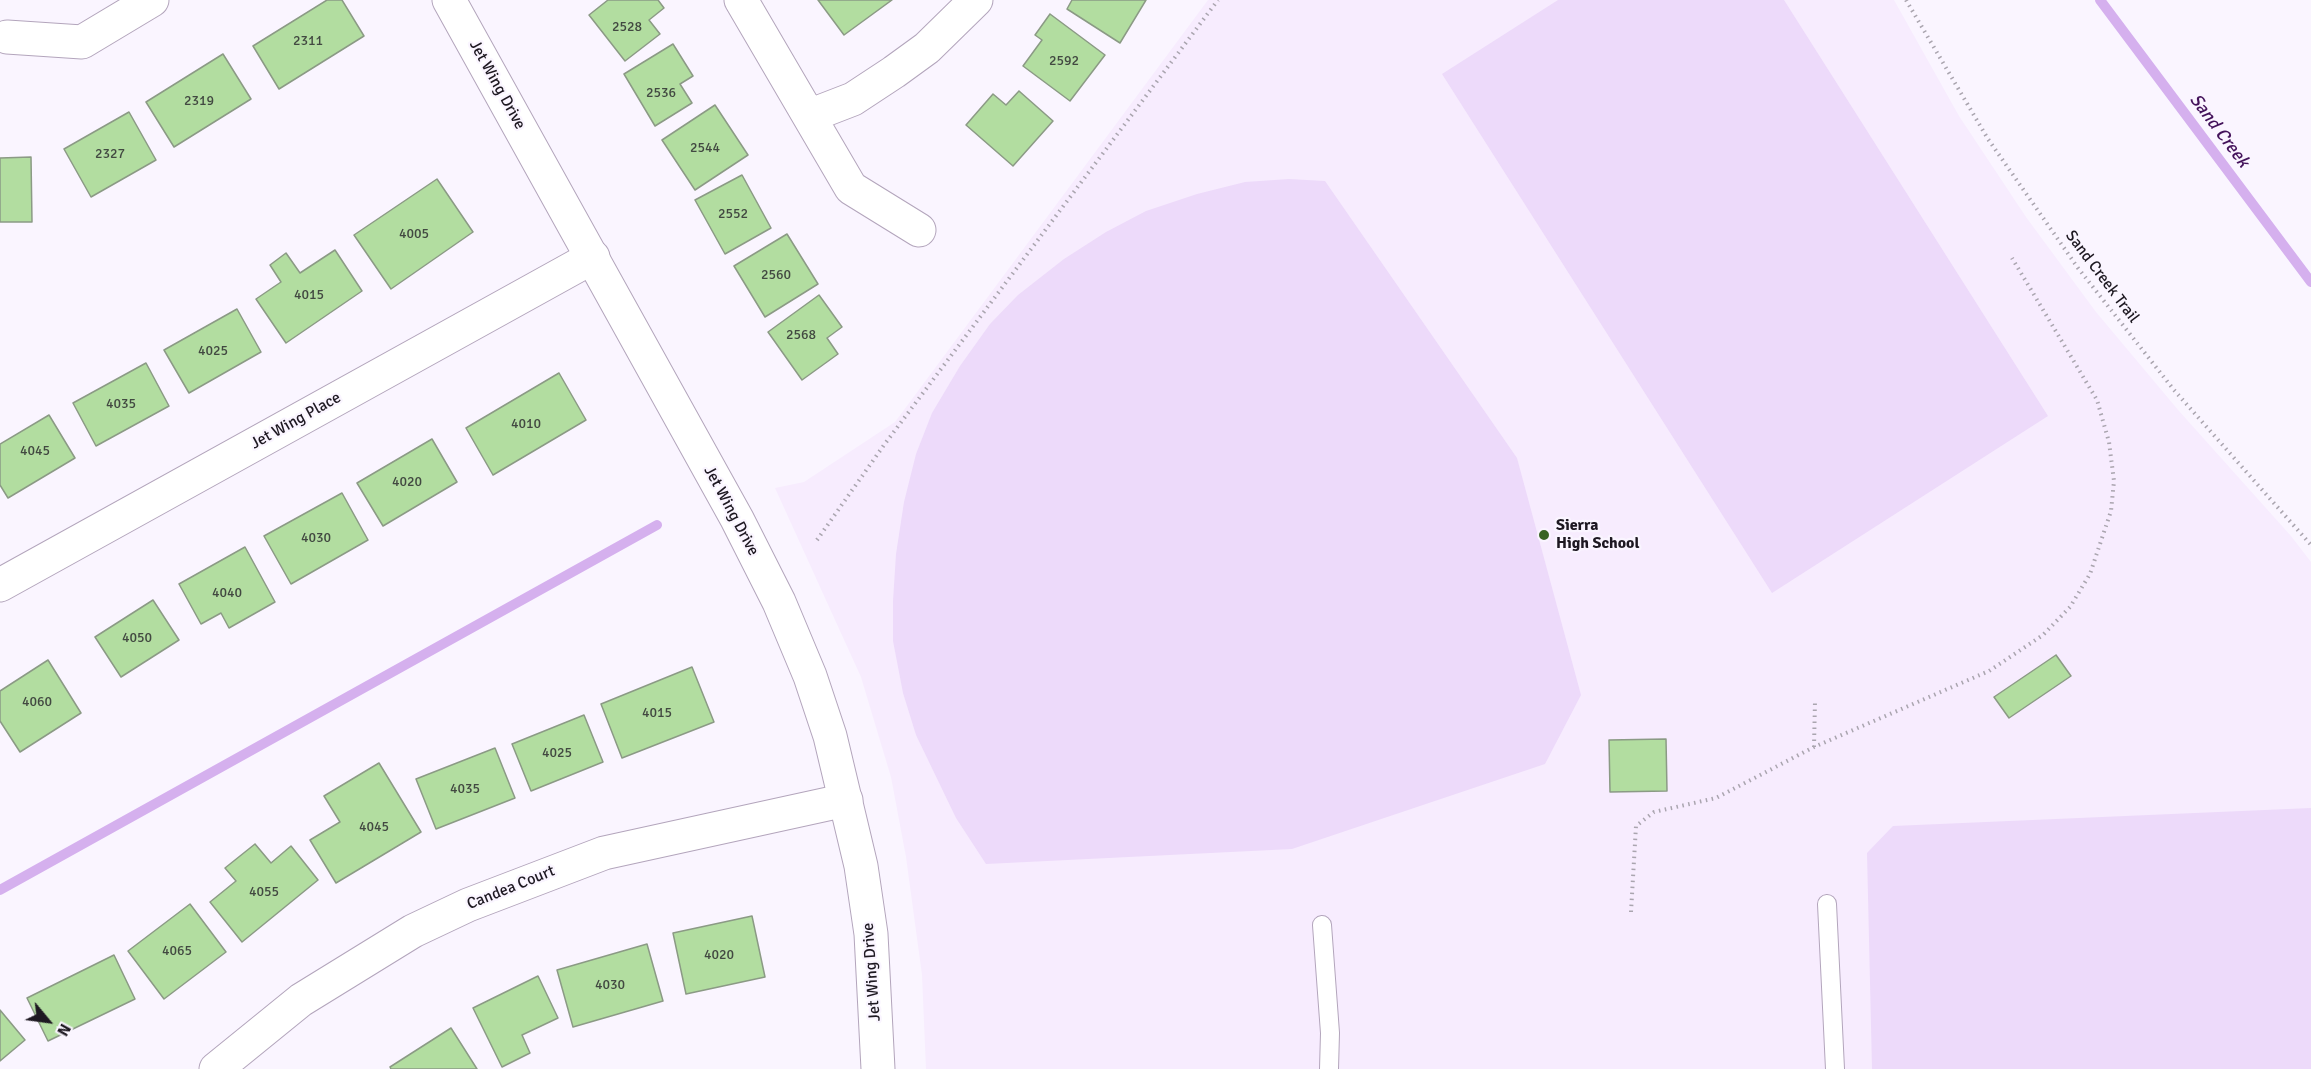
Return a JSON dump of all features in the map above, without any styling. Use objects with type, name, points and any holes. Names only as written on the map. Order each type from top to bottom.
[{"type":"street","points":[[7,37],[82,42],[152,0]]},
{"type":"street","name":"Jet Wing Drive","points":[[449,0],[736,519],[779,602],[813,686],[830,736],[861,866],[871,934],[878,1069]]},
{"type":"street","points":[[741,0],[851,188],[919,230]]},
{"type":"street","points":[[809,116],[853,99],[894,72],[927,48],[975,0]]},
{"type":"street","name":"Jet Wing Place","points":[[0,585],[593,257]]},
{"type":"street","name":"Candea Court","points":[[216,1069],[301,1000],[413,931],[468,905],[536,877],[604,854],[846,800]]},
{"type":"lane","points":[[1827,904],[1835,1069]]},
{"type":"lane","points":[[1322,925],[1330,1033],[1329,1069]]},
{"type":"path","points":[[817,540],[884,445],[1218,0]]},
{"type":"path","name":"Sand Creek Trail","points":[[1906,0],[1988,139],[2078,268],[2174,390],[2311,545]]},
{"type":"path","points":[[1631,912],[1636,826],[1654,812],[1716,798],[1814,747],[1989,671],[2043,635],[2070,607],[2090,574],[2111,511],[2114,482],[2109,442],[2097,400],[2012,258]]},
{"type":"path","points":[[1814,747],[1815,701]]},
{"type":"shaded area","name":"Sierra High School","points":[[1208,0],[1894,0],[1959,116],[2026,217],[2096,312],[2311,562],[2311,1069],[926,1069],[922,975],[906,857],[891,777],[861,677],[775,488],[804,482],[895,422]]},
{"type":"shaded area","points":[[1558,0],[1784,0],[2048,416],[1772,593],[1442,74]]},
{"type":"shaded area","points":[[1289,179],[1325,181],[1517,458],[1581,695],[1545,764],[1292,849],[986,864],[956,818],[916,735],[903,693],[893,641],[896,554],[904,502],[916,454],[932,413],[960,366],[990,324],[1018,295],[1064,259],[1106,232],[1146,211],[1197,194],[1245,182]]},
{"type":"shaded area","points":[[2311,808],[2311,1069],[1872,1069],[1867,853],[1893,826]]},
{"type":"building","points":[[327,0],[342,0],[364,36],[279,89],[253,46]]},
{"type":"building","points":[[608,0],[658,0],[664,8],[649,20],[660,34],[625,61],[589,15]]},
{"type":"building","points":[[818,0],[892,0],[844,35]]},
{"type":"building","points":[[1072,0],[1146,0],[1120,43],[1067,9]]},
{"type":"building","points":[[1050,14],[1105,55],[1070,101],[1023,66],[1042,40],[1035,35]]},
{"type":"building","points":[[673,44],[693,76],[680,84],[692,103],[655,126],[624,74]]},
{"type":"building","points":[[223,54],[251,99],[174,147],[146,102]]},
{"type":"building","points":[[1019,91],[1053,121],[1013,166],[966,125],[993,94],[1006,105]]},
{"type":"building","points":[[715,105],[748,155],[695,190],[662,140]]},
{"type":"building","points":[[129,112],[156,160],[91,197],[64,149]]},
{"type":"building","points":[[31,157],[32,222],[0,222],[0,158]]},
{"type":"building","points":[[742,175],[771,228],[725,254],[695,200]]},
{"type":"building","points":[[437,179],[473,232],[391,289],[354,235]]},
{"type":"building","points":[[787,234],[818,284],[765,317],[734,266]]},
{"type":"building","points":[[335,250],[362,291],[286,343],[256,299],[281,282],[270,265],[286,253],[300,273]]},
{"type":"building","points":[[819,295],[842,327],[827,338],[838,354],[802,380],[768,332]]},
{"type":"building","points":[[237,309],[261,352],[189,393],[164,350]]},
{"type":"building","points":[[146,363],[169,406],[96,446],[73,403]]},
{"type":"building","points":[[559,373],[586,420],[493,475],[466,428]]},
{"type":"building","points":[[49,415],[75,458],[8,498],[0,485],[0,444]]},
{"type":"building","points":[[432,439],[457,482],[383,526],[357,483]]},
{"type":"building","points":[[342,493],[368,540],[291,584],[264,536]]},
{"type":"building","points":[[245,547],[275,602],[229,628],[221,613],[201,624],[179,584]]},
{"type":"building","points":[[153,600],[179,640],[121,677],[95,637]]},
{"type":"building","points":[[2056,655],[2071,676],[2009,718],[1994,697]]},
{"type":"building","points":[[48,660],[81,713],[20,752],[0,721],[0,691]]},
{"type":"building","points":[[692,667],[714,722],[622,758],[601,704]]},
{"type":"building","points":[[584,715],[603,762],[531,791],[512,744]]},
{"type":"building","points":[[1666,739],[1667,791],[1610,792],[1609,740]]},
{"type":"building","points":[[495,748],[515,798],[436,829],[416,779]]},
{"type":"building","points":[[379,763],[421,832],[336,883],[310,840],[340,822],[324,796]]},
{"type":"building","points":[[255,844],[271,863],[291,846],[318,880],[242,942],[210,902],[236,881],[225,868]]},
{"type":"building","points":[[190,904],[226,952],[164,999],[128,951]]},
{"type":"building","points":[[752,916],[765,977],[686,994],[673,933]]},
{"type":"building","points":[[647,944],[663,1001],[573,1027],[557,970]]},
{"type":"building","points":[[114,955],[135,999],[48,1041],[27,998]]},
{"type":"building","points":[[538,976],[558,1018],[522,1035],[530,1053],[502,1067],[473,1008]]},
{"type":"building","points":[[0,1010],[25,1040],[0,1061]]},
{"type":"building","points":[[451,1028],[477,1069],[391,1069],[390,1067]]},
{"type":"waterway","name":"Sand Creek","points":[[2100,0],[2311,282]]},
{"type":"waterway","points":[[0,890],[657,525]]},
{"type":"place","name":"Sierra High School","points":[[1544,535]]}]
